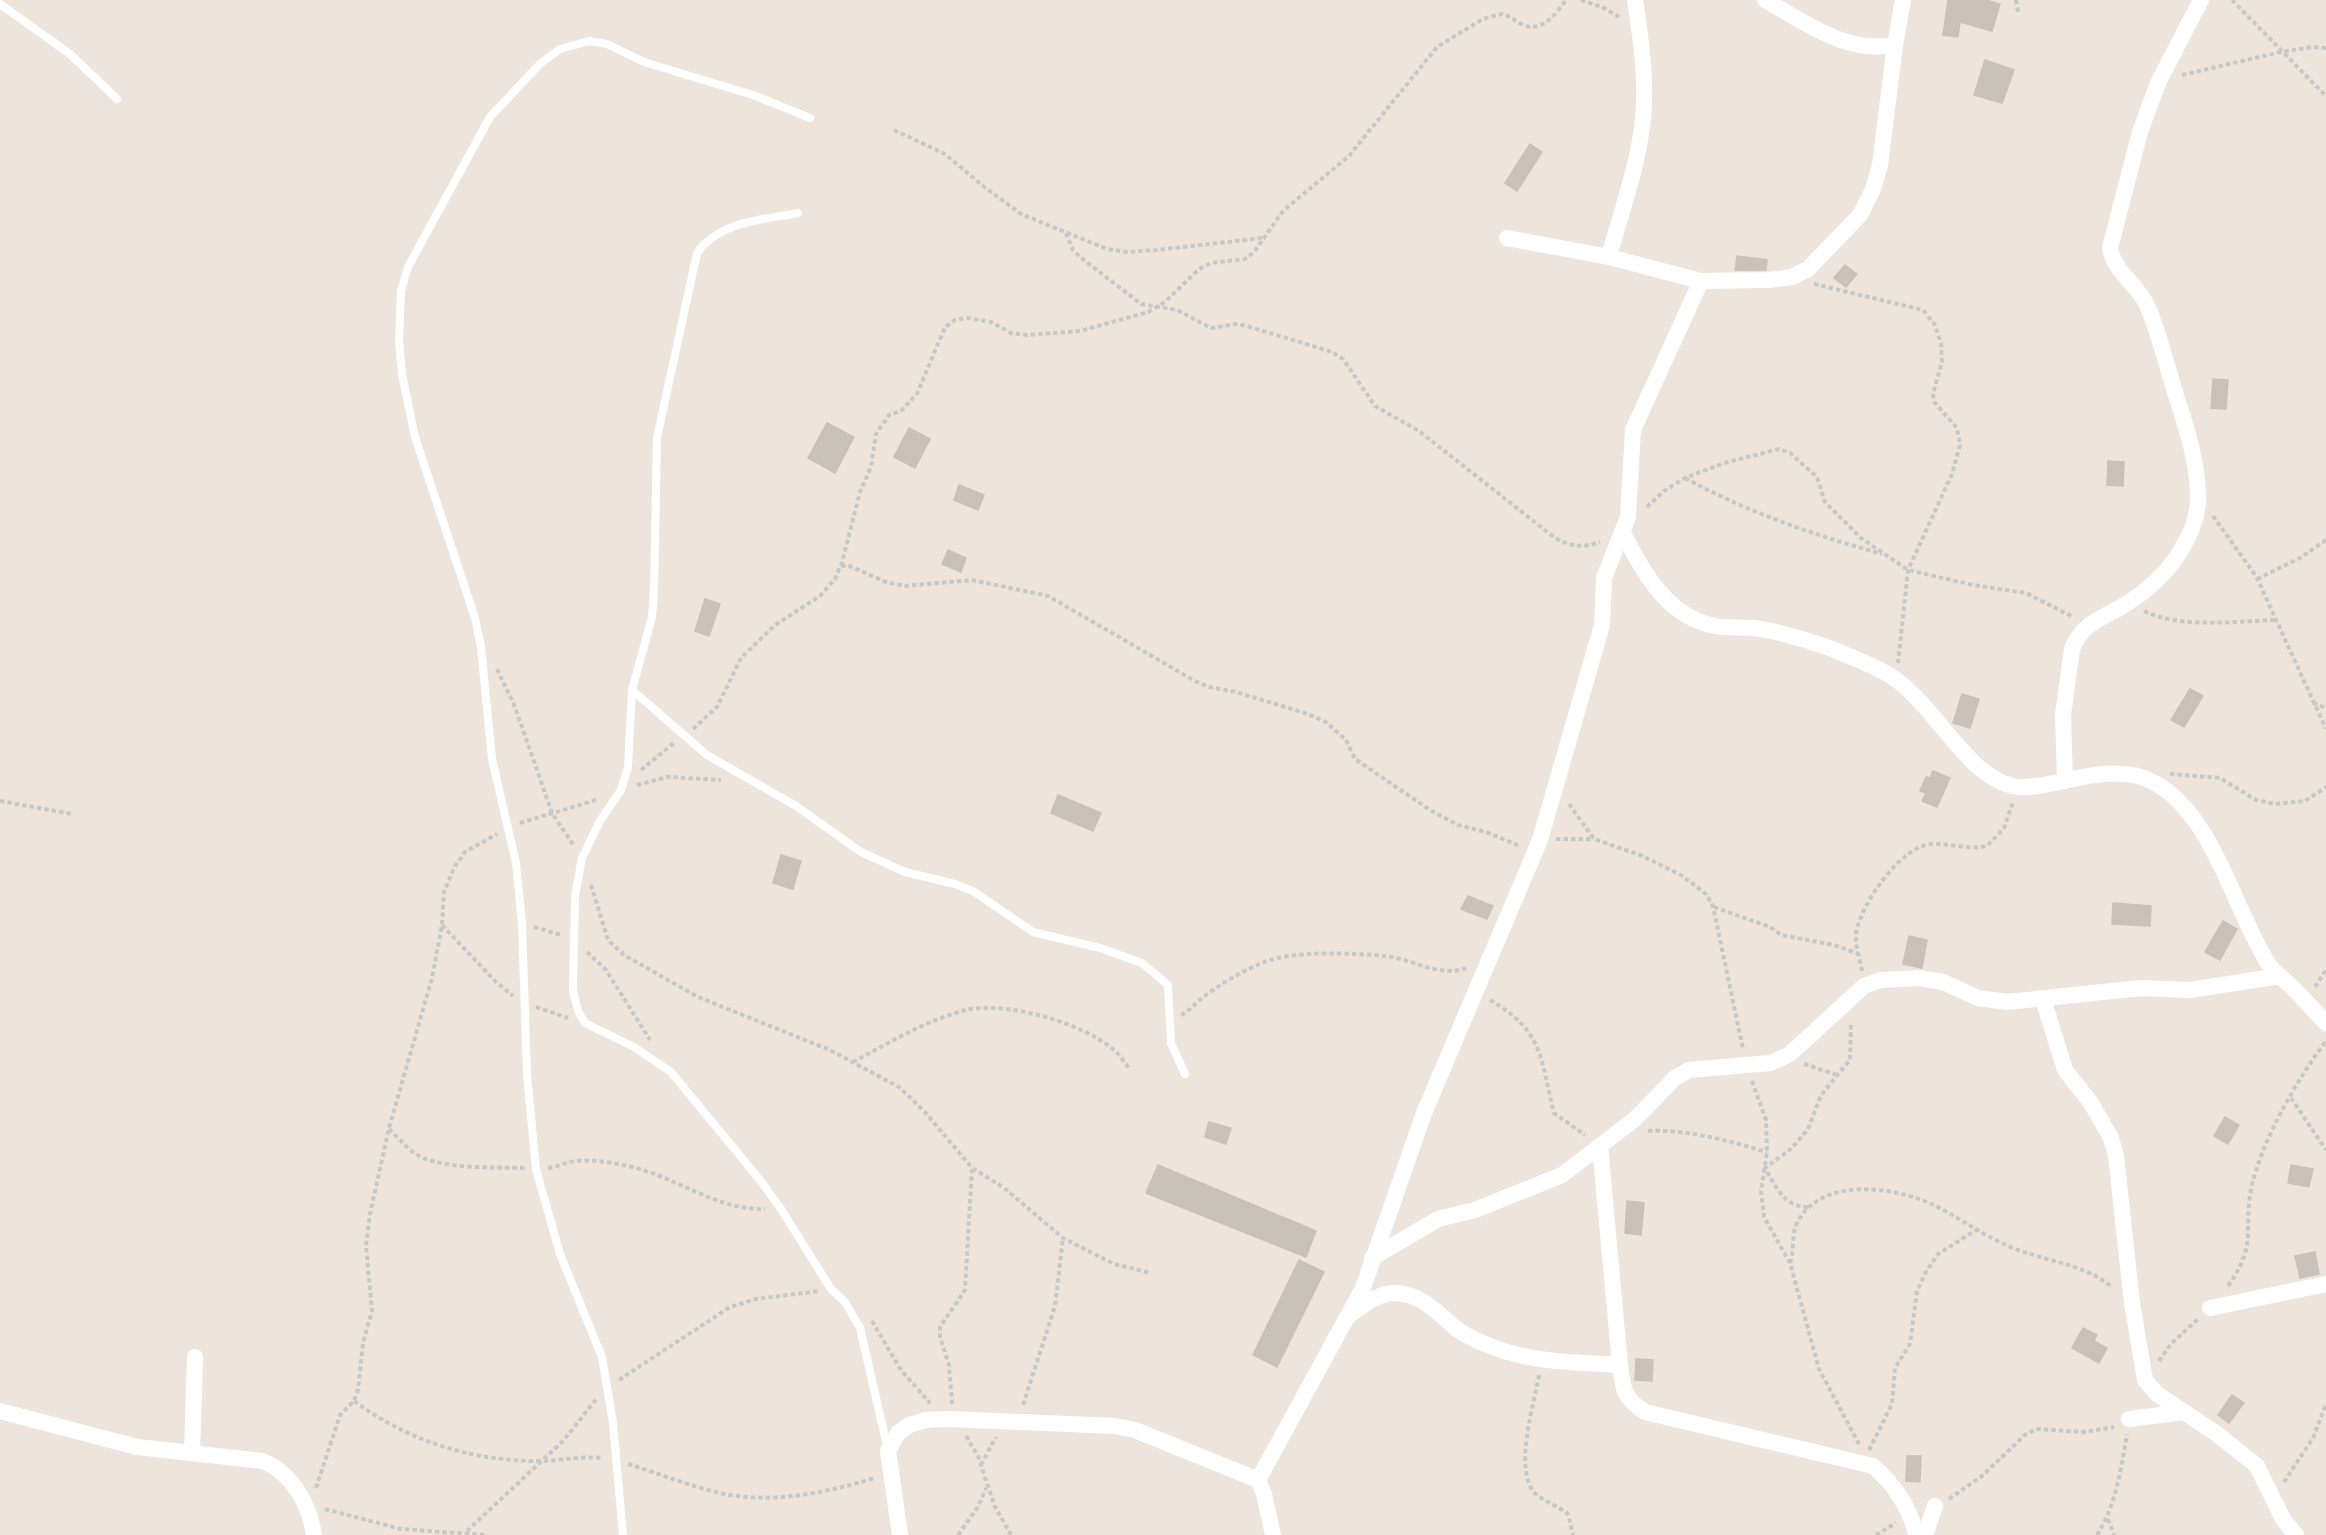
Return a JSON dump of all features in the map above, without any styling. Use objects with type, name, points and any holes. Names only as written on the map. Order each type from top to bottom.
[{"type":"street","points":[[1609,257],[1641,133],[1644,102],[1640,30],[1635,0]]},
{"type":"street","points":[[1765,0],[1852,45],[1876,49],[1894,45]]},
{"type":"street","points":[[1508,238],[1609,257],[1701,281],[1792,277],[1819,259],[1860,214],[1873,189],[1880,165],[1894,45],[1903,0]]},
{"type":"street","points":[[2065,780],[2063,714],[2072,649],[2081,630],[2128,603],[2164,574],[2181,551],[2196,518],[2198,495],[2191,445],[2156,327],[2146,303],[2112,259],[2110,248],[2140,132],[2158,83],[2201,0]]},
{"type":"street","points":[[1258,1480],[1363,1288],[1424,1113],[1537,846],[1556,790],[1602,625],[1604,578],[1625,536],[1631,499],[1633,430],[1701,281]]},
{"type":"street","points":[[1625,536],[1659,595],[1687,618],[1714,626],[1774,631],[1853,657],[1896,678],[1913,692],[1971,758],[1992,777],[2014,787],[2030,787],[2107,774],[2140,776],[2156,783],[2173,796],[2201,830],[2270,966],[2326,1023]]},
{"type":"street","points":[[1372,1258],[1438,1219],[1475,1210],[1562,1174],[1617,1134],[1651,1104],[1675,1078],[1689,1070],[1770,1063],[1790,1054],[1861,989],[1881,980],[1919,978],[1943,982],[1978,998],[2007,1002],[2141,988],[2190,990],[2280,976]]},
{"type":"street","points":[[2043,999],[2065,1070],[2091,1103],[2111,1138],[2116,1156],[2132,1303],[2145,1380],[2157,1394],[2257,1466],[2283,1519],[2296,1535]]},
{"type":"street","points":[[1600,1146],[1623,1391],[1631,1403],[1645,1412],[1873,1466],[1885,1476],[1911,1515],[1916,1535]]},
{"type":"street","points":[[2210,1308],[2326,1284]]},
{"type":"street","points":[[1348,1317],[1371,1299],[1396,1293],[1412,1296],[1434,1308],[1455,1328],[1485,1344],[1542,1361],[1620,1365]]},
{"type":"street","points":[[192,1453],[195,1357]]},
{"type":"street","points":[[0,1411],[137,1447],[263,1461],[273,1465],[297,1489],[313,1520]]},
{"type":"street","points":[[2129,1419],[2184,1412]]},
{"type":"street","points":[[900,1535],[888,1450],[898,1433],[909,1425],[926,1420],[951,1419],[1115,1426],[1135,1430],[1258,1480],[1264,1494],[1273,1535]]},
{"type":"street","points":[[1925,1535],[1935,1506]]},
{"type":"lane","points":[[0,4],[70,54],[117,99]]},
{"type":"lane","points":[[623,1535],[616,1460],[602,1357],[560,1254],[536,1169],[527,1076],[522,923],[516,863],[492,759],[481,646],[475,618],[415,437],[402,374],[399,341],[401,291],[408,267],[480,132],[490,117],[541,63],[560,49],[589,41],[607,44],[644,62],[753,95],[810,118]]},
{"type":"lane","points":[[798,213],[720,231],[707,239],[697,253],[657,438],[654,590],[651,617],[632,690],[628,759],[622,787],[600,821],[582,858],[576,896],[573,991],[578,1011],[585,1023],[634,1047],[671,1072],[781,1209],[831,1289],[845,1302],[860,1328],[888,1450]]},
{"type":"lane","points":[[632,690],[707,755],[786,800],[880,862],[973,891],[1032,932],[1100,948],[1148,967],[1168,985],[1171,1042],[1185,1074]]},
{"type":"path","points":[[622,787],[717,707],[741,658],[775,625],[820,596],[835,579],[860,492],[871,467],[876,434],[889,415],[901,411],[918,394],[945,327],[955,320],[968,318],[991,322],[1011,333],[1019,334],[1080,331],[1159,307],[1199,268],[1212,263],[1245,259],[1254,252],[1283,211],[1349,156],[1437,47],[1483,19],[1501,14],[1522,24],[1537,27],[1556,16],[1566,0]]},
{"type":"path","points":[[1581,0],[1604,8],[1640,30]]},
{"type":"path","points":[[2016,0],[2018,12]]},
{"type":"path","points":[[2232,0],[2326,96]]},
{"type":"path","points":[[2158,83],[2204,68],[2281,52],[2313,47],[2326,48]]},
{"type":"path","points":[[894,130],[945,154],[982,186],[1021,214],[1107,249],[1127,252],[1263,238]]},
{"type":"path","points":[[1066,233],[1073,250],[1085,262],[1134,300],[1177,310],[1211,328],[1236,324],[1247,326],[1332,352],[1343,358],[1375,406],[1419,431],[1555,538],[1572,546],[1586,547],[1625,536],[1651,502],[1685,478],[1724,463],[1779,449],[1806,466],[1821,484],[1825,501],[1861,538],[1908,570],[1973,585],[2026,593],[2087,625]]},
{"type":"path","points":[[1792,277],[1837,291],[1913,305],[1930,315],[1941,343],[1942,362],[1933,394],[1934,402],[1957,428],[1960,445],[1952,474],[1908,570],[1896,678]]},
{"type":"path","points":[[1685,478],[1740,507],[1840,543],[1885,555]]},
{"type":"path","points":[[2198,495],[2257,579],[2326,729]]},
{"type":"path","points":[[2257,579],[2300,558],[2326,540]]},
{"type":"path","points":[[840,567],[848,565],[886,582],[903,586],[972,580],[1048,596],[1202,684],[1268,702],[1326,722],[1346,740],[1355,759],[1430,810],[1458,825],[1537,846],[1594,839],[1640,855],[1689,880],[1706,894],[1713,906],[1746,1065],[1766,1120],[1767,1152],[1761,1191],[1764,1217],[1790,1263],[1819,1370],[1867,1456],[1892,1404],[1895,1368],[1910,1344],[1917,1291],[1926,1272],[1938,1254],[1976,1230]]},
{"type":"path","points":[[2128,603],[2154,615],[2170,619],[2277,620]]},
{"type":"path","points":[[481,646],[500,674],[515,706],[552,813],[582,858],[608,940],[614,948],[698,997],[800,1037],[884,1078],[910,1096],[972,1168],[1003,1187],[1064,1238],[1114,1264],[1151,1273]]},
{"type":"path","points":[[2313,703],[2326,708]]},
{"type":"path","points":[[2140,776],[2176,773],[2220,778],[2256,800],[2275,804],[2305,801],[2326,787]]},
{"type":"path","points":[[486,1535],[467,1532],[424,1532],[367,1522],[313,1520],[328,1445],[340,1415],[354,1401],[358,1390],[363,1343],[372,1311],[367,1235],[389,1128],[416,1041],[442,925],[444,892],[455,866],[465,852],[509,826],[622,787],[667,777],[688,776],[729,781]]},
{"type":"path","points":[[1765,1168],[1791,1149],[1808,1129],[1821,1095],[1850,1060],[1850,1025],[1861,989],[1860,954],[1856,935],[1866,908],[1881,882],[1894,867],[1920,847],[1932,844],[1978,848],[1995,841],[2008,820],[2014,787]]},
{"type":"path","points":[[1556,790],[1594,839]]},
{"type":"path","points":[[0,801],[72,814]]},
{"type":"path","points":[[1713,906],[1770,927],[1781,934],[1834,945],[1860,954]]},
{"type":"path","points":[[522,923],[574,939],[606,970],[653,1045]]},
{"type":"path","points":[[442,925],[496,982],[524,1004],[585,1023]]},
{"type":"path","points":[[1170,1021],[1242,974],[1276,958],[1314,955],[1386,956],[1451,971],[1464,969],[1493,948]]},
{"type":"path","points":[[1476,992],[1501,1006],[1526,1027],[1546,1068],[1554,1113],[1600,1146]]},
{"type":"path","points":[[852,1062],[939,1019],[986,1007],[1049,1019],[1078,1028],[1116,1051],[1129,1068]]},
{"type":"path","points":[[2290,1098],[2326,1150]]},
{"type":"path","points":[[389,1128],[414,1154],[437,1161],[473,1166],[536,1169],[575,1161],[600,1161],[651,1173],[724,1204],[750,1210],[781,1209]]},
{"type":"path","points":[[1617,1134],[1667,1131],[1724,1140],[1767,1152]]},
{"type":"path","points":[[951,1419],[949,1365],[940,1336],[944,1319],[965,1290],[972,1168]]},
{"type":"path","points":[[1765,1168],[1778,1191],[1790,1203],[1797,1207],[1809,1207]]},
{"type":"path","points":[[1790,1263],[1796,1224],[1809,1207],[1843,1189],[1902,1193],[1936,1206],[1976,1230],[2015,1248],[2100,1277],[2132,1303]]},
{"type":"path","points":[[981,1465],[994,1438],[1014,1422],[1023,1405],[1055,1306],[1064,1238]]},
{"type":"path","points":[[467,1532],[544,1461],[607,1387],[730,1307],[772,1296],[831,1289]]},
{"type":"path","points":[[845,1302],[875,1325],[915,1389],[951,1419],[966,1436],[981,1465],[987,1488],[1011,1535]]},
{"type":"path","points":[[1542,1361],[1536,1394],[1529,1413],[1526,1454],[1529,1476],[1535,1493],[1568,1514],[1573,1535]]},
{"type":"path","points":[[354,1401],[383,1422],[413,1437],[445,1448],[492,1458],[544,1461],[584,1456],[616,1460],[729,1495],[796,1497],[827,1492],[891,1474]]},
{"type":"path","points":[[2276,1503],[2286,1480],[2313,1438],[2326,1404]]},
{"type":"path","points":[[2097,1535],[2108,1519],[2121,1469],[2129,1419]]},
{"type":"path","points":[[958,1535],[978,1508],[987,1488]]},
{"type":"path","points":[[2108,1519],[2114,1535]]},
{"type":"building","points":[[1948,0],[1985,0],[2000,4],[1992,31],[1960,22],[1958,37],[1943,35]]},
{"type":"building","points":[[1985,60],[2014,70],[2002,103],[1974,95]]},
{"type":"building","points":[[1530,144],[1542,152],[1517,191],[1505,183]]},
{"type":"building","points":[[1737,256],[1767,260],[1766,270],[1735,270]]},
{"type":"building","points":[[1845,265],[1857,274],[1846,287],[1834,278]]},
{"type":"building","points":[[2213,379],[2228,380],[2226,409],[2211,408]]},
{"type":"building","points":[[827,423],[854,437],[835,473],[808,458]]},
{"type":"building","points":[[909,428],[930,439],[915,468],[894,457]]},
{"type":"building","points":[[2108,461],[2124,462],[2123,486],[2107,485]]},
{"type":"building","points":[[959,485],[984,495],[978,510],[954,500]]},
{"type":"building","points":[[948,550],[966,558],[961,572],[942,564]]},
{"type":"building","points":[[705,599],[720,604],[709,636],[695,631]]},
{"type":"building","points":[[2190,689],[2203,696],[2184,727],[2171,720]]},
{"type":"building","points":[[1962,694],[1979,699],[1970,728],[1953,723]]},
{"type":"building","points":[[1933,771],[1950,778],[1937,807],[1922,801],[1926,793],[1920,791],[1926,777],[1930,778]]},
{"type":"building","points":[[1058,795],[1101,813],[1093,831],[1051,813]]},
{"type":"building","points":[[781,855],[801,861],[793,889],[773,883]]},
{"type":"building","points":[[1468,896],[1493,906],[1487,919],[1461,909]]},
{"type":"building","points":[[2113,903],[2151,906],[2150,926],[2112,924]]},
{"type":"building","points":[[2223,921],[2237,929],[2220,960],[2205,952]]},
{"type":"building","points":[[1909,936],[1927,940],[1922,968],[1903,964]]},
{"type":"building","points":[[2225,1117],[2239,1125],[2228,1144],[2214,1136]]},
{"type":"building","points":[[1209,1122],[1231,1128],[1226,1144],[1205,1137]]},
{"type":"building","points":[[1158,1165],[1316,1231],[1306,1257],[1146,1193]]},
{"type":"building","points":[[2291,1165],[2313,1169],[2309,1187],[2288,1183]]},
{"type":"building","points":[[1627,1201],[1644,1203],[1641,1235],[1625,1233]]},
{"type":"building","points":[[2315,1252],[2319,1274],[2300,1278],[2295,1256]]},
{"type":"building","points":[[1299,1260],[1324,1272],[1277,1367],[1253,1355]]},
{"type":"building","points":[[2083,1328],[2097,1335],[2094,1341],[2107,1348],[2099,1363],[2072,1348]]},
{"type":"building","points":[[1636,1359],[1653,1360],[1652,1381],[1635,1380]]},
{"type":"building","points":[[2232,1395],[2244,1403],[2229,1423],[2218,1415]]},
{"type":"building","points":[[1907,1456],[1921,1456],[1920,1482],[1906,1481]]}]
